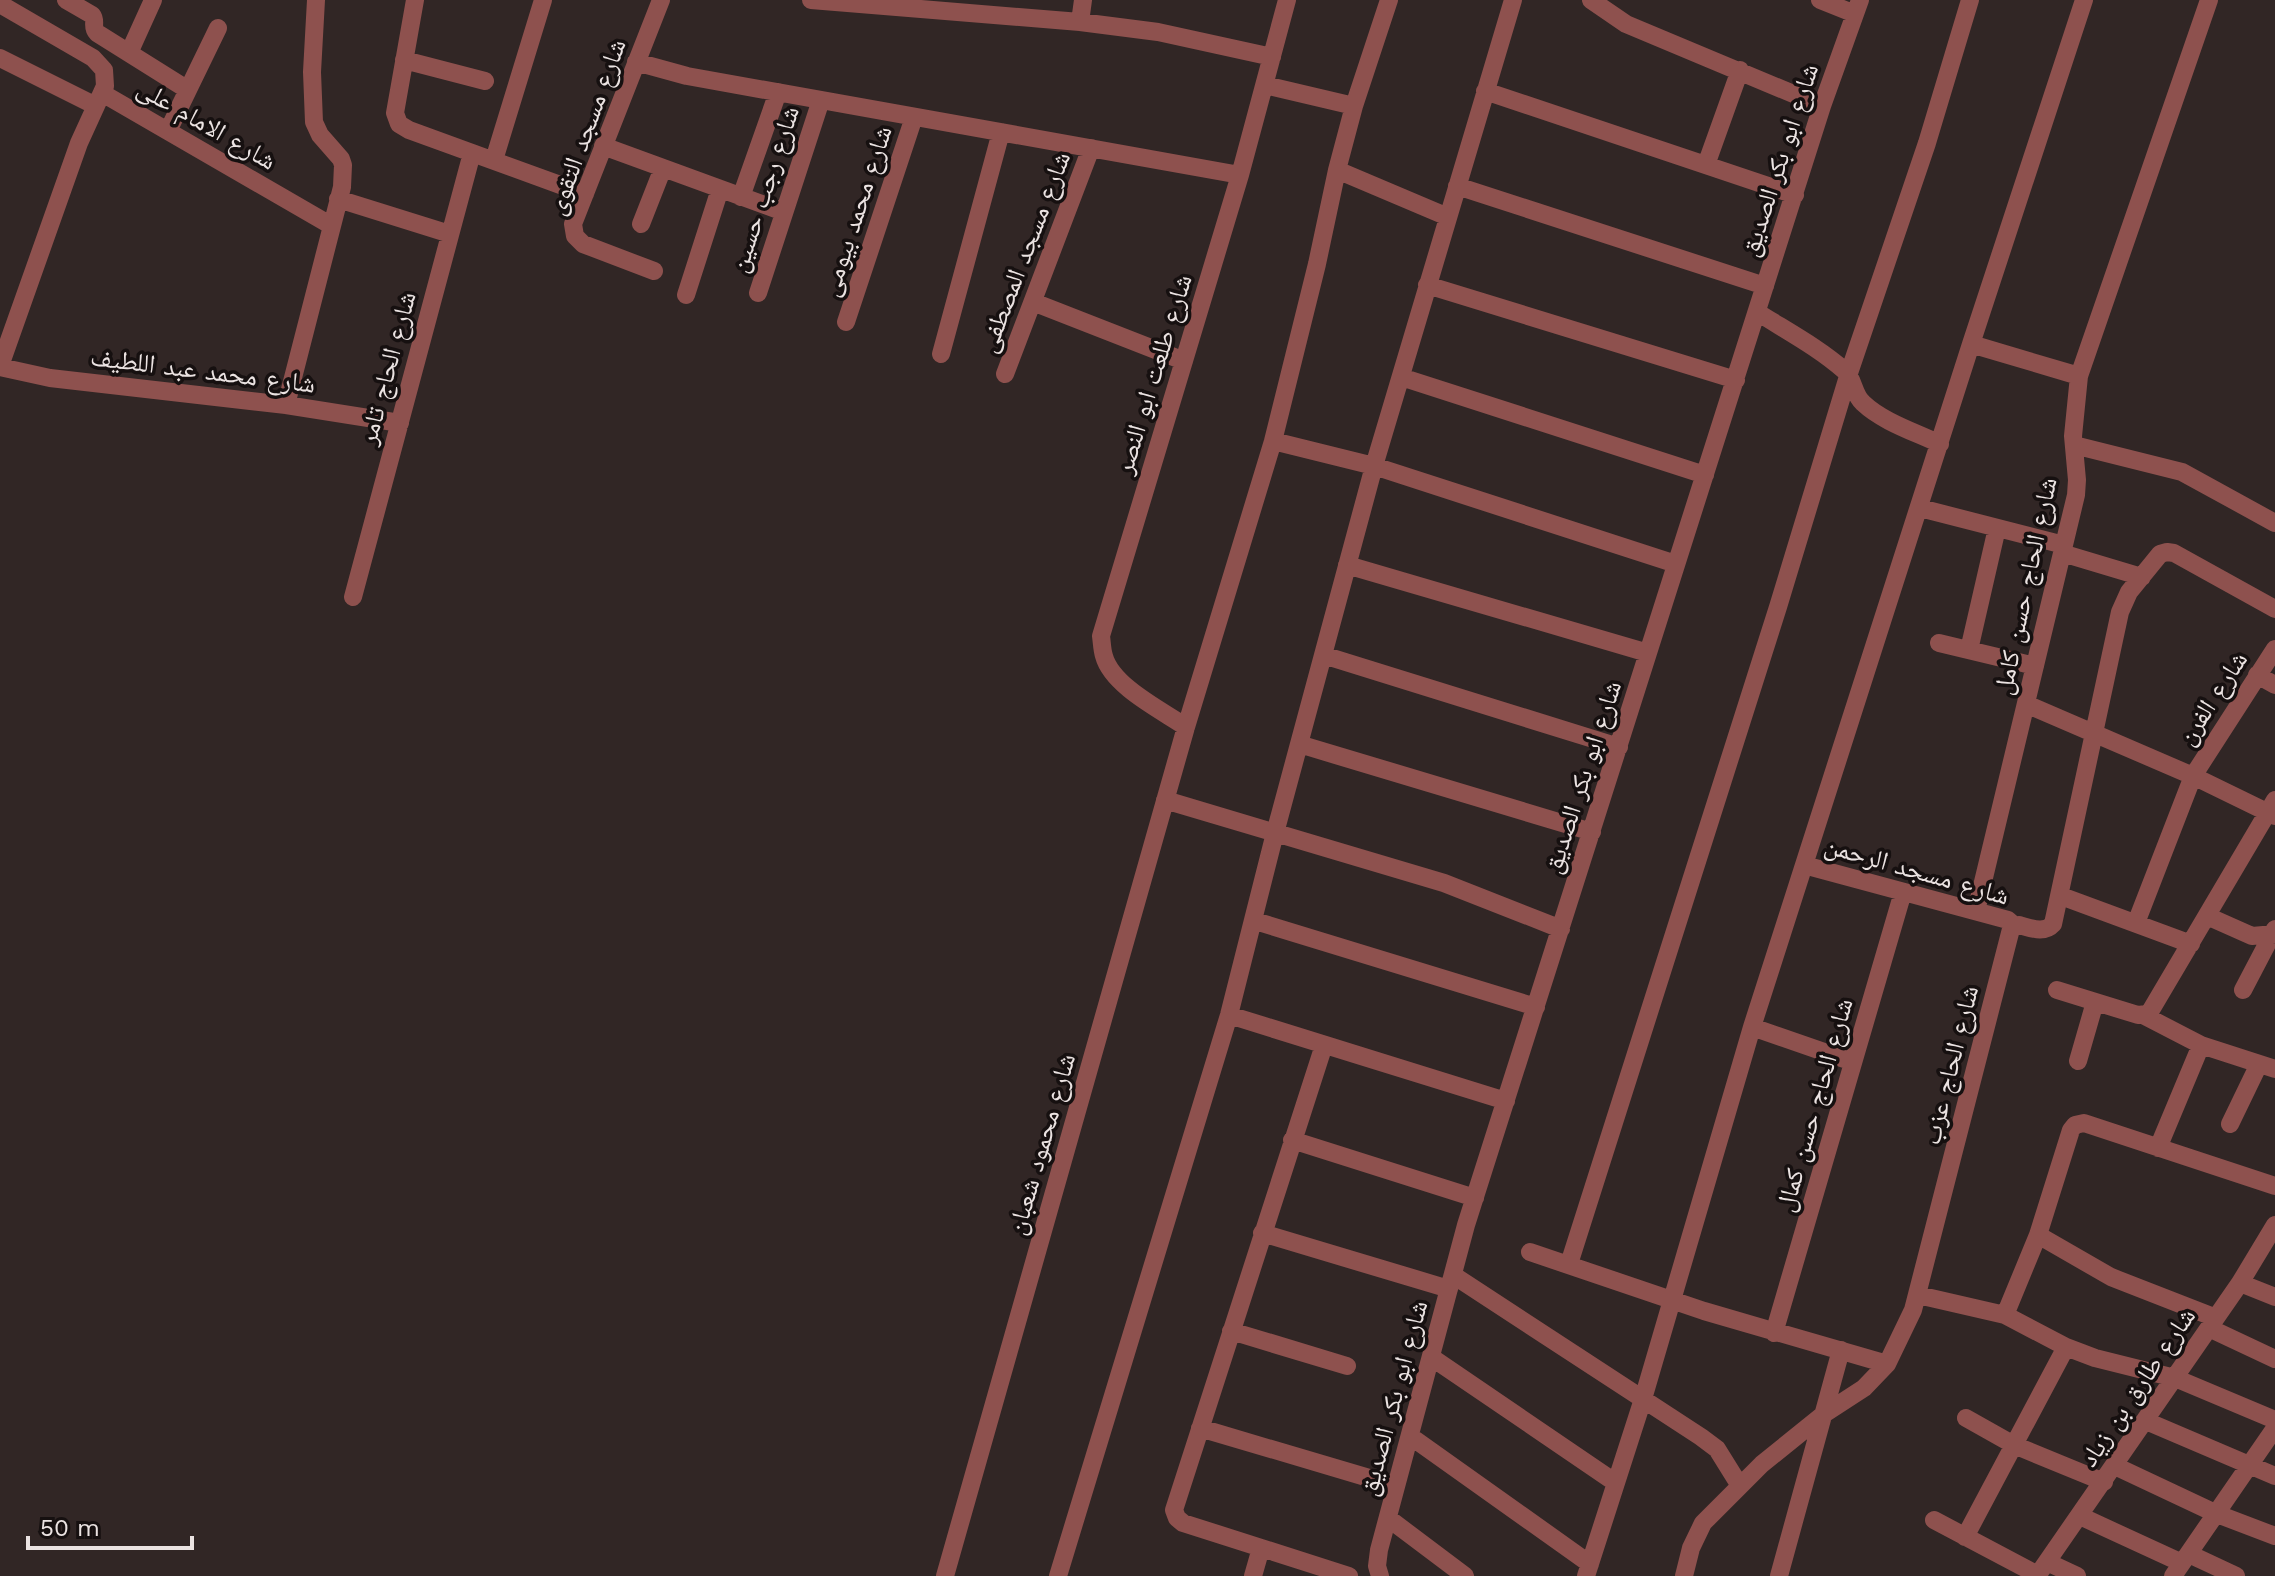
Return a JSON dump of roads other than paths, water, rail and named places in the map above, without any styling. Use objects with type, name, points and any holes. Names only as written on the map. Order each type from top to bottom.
[{"type":"street","points":[[66,0],[92,15],[97,33],[188,90]]},
{"type":"street","points":[[129,53],[153,0]]},
{"type":"street","points":[[286,405],[342,187],[341,159],[320,135],[314,122],[312,72],[316,0]]},
{"type":"street","points":[[415,0],[395,107],[399,124],[585,194]]},
{"type":"street","points":[[494,160],[543,0]]},
{"type":"street","name":"شارع مسجد التقوى","points":[[654,271],[578,241],[573,224],[661,0]]},
{"type":"street","points":[[811,0],[998,8],[1158,32],[1272,57]]},
{"type":"street","points":[[1080,22],[1083,0]]},
{"type":"street","name":"شارع طلعت ابو النصر","points":[[1186,727],[1114,676],[1104,657],[1101,636],[1240,175],[1287,0]]},
{"type":"street","name":"شارع محمود شعبان","points":[[945,1576],[1186,727],[1273,441],[1337,170],[1354,106],[1389,0]]},
{"type":"street","points":[[1058,1576],[1229,1015],[1374,466],[1513,0]]},
{"type":"street","points":[[1591,0],[1626,24],[1822,106]]},
{"type":"street","points":[[1820,0],[1858,7]]},
{"type":"street","points":[[1569,1264],[1849,373],[1927,143],[1970,0]]},
{"type":"street","points":[[1410,1436],[1588,1570],[1643,1399],[1752,1027],[2084,0]]},
{"type":"street","name":"شارع الحاج حسن كامل","points":[[1976,911],[2076,495],[2075,399],[2079,376],[2209,0]]},
{"type":"street","name":"شارع الامام على","points":[[0,4],[25,8],[100,63],[106,78],[99,100],[168,131],[332,226]]},
{"type":"street","name":"شارع ابو بكر الصديق","points":[[1380,1576],[1377,1566],[1379,1550],[1475,1198],[1822,106],[1858,7]]},
{"type":"street","points":[[168,131],[218,28]]},
{"type":"street","points":[[0,58],[99,100],[69,169],[0,366]]},
{"type":"street","points":[[404,60],[485,81]]},
{"type":"street","points":[[636,62],[670,73],[1240,175]]},
{"type":"street","points":[[1706,165],[1740,70]]},
{"type":"street","points":[[1265,85],[1354,106]]},
{"type":"street","points":[[1485,91],[1795,195]]},
{"type":"street","points":[[741,197],[778,92]]},
{"type":"street","name":"شارع رجب حسين","points":[[758,293],[821,100]]},
{"type":"street","name":"شارع محمد بيومى","points":[[846,322],[914,117]]},
{"type":"street","points":[[941,354],[1001,132]]},
{"type":"street","points":[[603,146],[784,212]]},
{"type":"street","name":"شارع مسجد المصطفى","points":[[1005,374],[1091,148]]},
{"type":"street","name":"شارع الحاج تامر","points":[[353,597],[472,153]]},
{"type":"street","points":[[641,224],[663,168]]},
{"type":"street","points":[[1337,170],[1448,217]]},
{"type":"street","points":[[1457,186],[1765,286]]},
{"type":"street","points":[[686,295],[720,189]]},
{"type":"street","points":[[338,199],[450,234]]},
{"type":"street","points":[[1427,285],[1736,380]]},
{"type":"street","points":[[1033,302],[1184,361]]},
{"type":"street","points":[[1757,312],[1849,373],[1861,402],[1885,418],[1940,444]]},
{"type":"street","points":[[1971,344],[2079,376]]},
{"type":"street","name":"شارع محمد عبد اللطيف","points":[[0,366],[50,378],[286,405],[400,423]]},
{"type":"street","points":[[1401,377],[1705,475]]},
{"type":"street","points":[[1273,441],[1374,466],[1676,564]]},
{"type":"street","points":[[2074,445],[2182,472],[2275,523]]},
{"type":"street","points":[[1920,508],[1997,528],[2142,577]]},
{"type":"street","points":[[1969,650],[1997,528]]},
{"type":"street","points":[[2015,926],[2044,930],[2053,924],[2120,612],[2123,602],[2160,554],[2174,553],[2275,609]]},
{"type":"street","points":[[1347,565],[1648,653]]},
{"type":"street","points":[[1939,643],[2035,666]]},
{"type":"street","name":"شارع الفرن","points":[[2136,923],[2193,776],[2275,649]]},
{"type":"street","points":[[1323,655],[1619,747]]},
{"type":"street","points":[[2257,675],[2275,685]]},
{"type":"street","points":[[2026,704],[2273,810],[2151,1010],[2143,1015]]},
{"type":"street","points":[[1299,744],[1592,832]]},
{"type":"street","points":[[1165,800],[1444,883],[1561,929]]},
{"type":"street","name":"شارع مسجد الرحمن","points":[[1804,865],[2008,920],[2015,926]]},
{"type":"street","name":"شارع الحاج حسن كمال","points":[[1774,1333],[1903,892]]},
{"type":"street","points":[[2061,896],[2191,944]]},
{"type":"street","points":[[2207,916],[2252,936],[2274,932]]},
{"type":"street","points":[[1255,921],[1536,1007]]},
{"type":"street","name":"شارع الحاج عزب","points":[[1684,1576],[1691,1548],[1703,1523],[1762,1464],[1824,1414],[1864,1388],[1887,1364],[1918,1295],[2011,929],[2015,926]]},
{"type":"street","points":[[2243,990],[2274,932]]},
{"type":"street","points":[[2057,990],[2143,1015],[2201,1045],[2269,1064],[2230,1124]]},
{"type":"street","points":[[2078,1061],[2095,1002]]},
{"type":"street","points":[[1229,1015],[1506,1101]]},
{"type":"street","points":[[1752,1027],[1853,1062]]},
{"type":"street","points":[[1324,1045],[1174,1510],[1183,1523],[1347,1576]]},
{"type":"street","points":[[2158,1148],[2201,1045]]},
{"type":"street","points":[[2005,1315],[2038,1235],[2075,1125],[2084,1123],[2275,1186]]},
{"type":"street","points":[[1292,1140],[1475,1198]]},
{"type":"street","name":"شارع طارق بن زياد","points":[[2041,1571],[2213,1323],[2274,1229]]},
{"type":"street","points":[[1262,1233],[1451,1282],[1643,1399],[1717,1449],[1740,1486]]},
{"type":"street","points":[[2038,1235],[2111,1277],[2213,1323],[2275,1359]]},
{"type":"street","points":[[1530,1252],[1774,1333],[1887,1364]]},
{"type":"street","points":[[2240,1283],[2275,1297]]},
{"type":"street","points":[[1918,1295],[2005,1315],[2066,1347],[2095,1358],[2175,1378],[2275,1420]]},
{"type":"street","points":[[1231,1331],[1347,1366]]},
{"type":"street","points":[[1965,1537],[2066,1347]]},
{"type":"street","points":[[1779,1576],[1841,1350]]},
{"type":"street","points":[[1431,1357],[1616,1483]]},
{"type":"street","points":[[1966,1418],[2014,1445],[2104,1482]]},
{"type":"street","points":[[2146,1421],[2275,1476]]},
{"type":"street","points":[[1200,1428],[1396,1486]]},
{"type":"street","points":[[2181,1565],[2275,1428]]},
{"type":"street","points":[[2115,1466],[2217,1514],[2275,1536]]},
{"type":"street","points":[[2080,1516],[2181,1565],[2236,1576]]},
{"type":"street","points":[[1388,1518],[1465,1576]]},
{"type":"street","points":[[1934,1520],[2041,1571],[2077,1576]]},
{"type":"street","points":[[1253,1576],[1261,1548]]},
{"type":"street","points":[[1684,1576],[1692,1576]]}]
